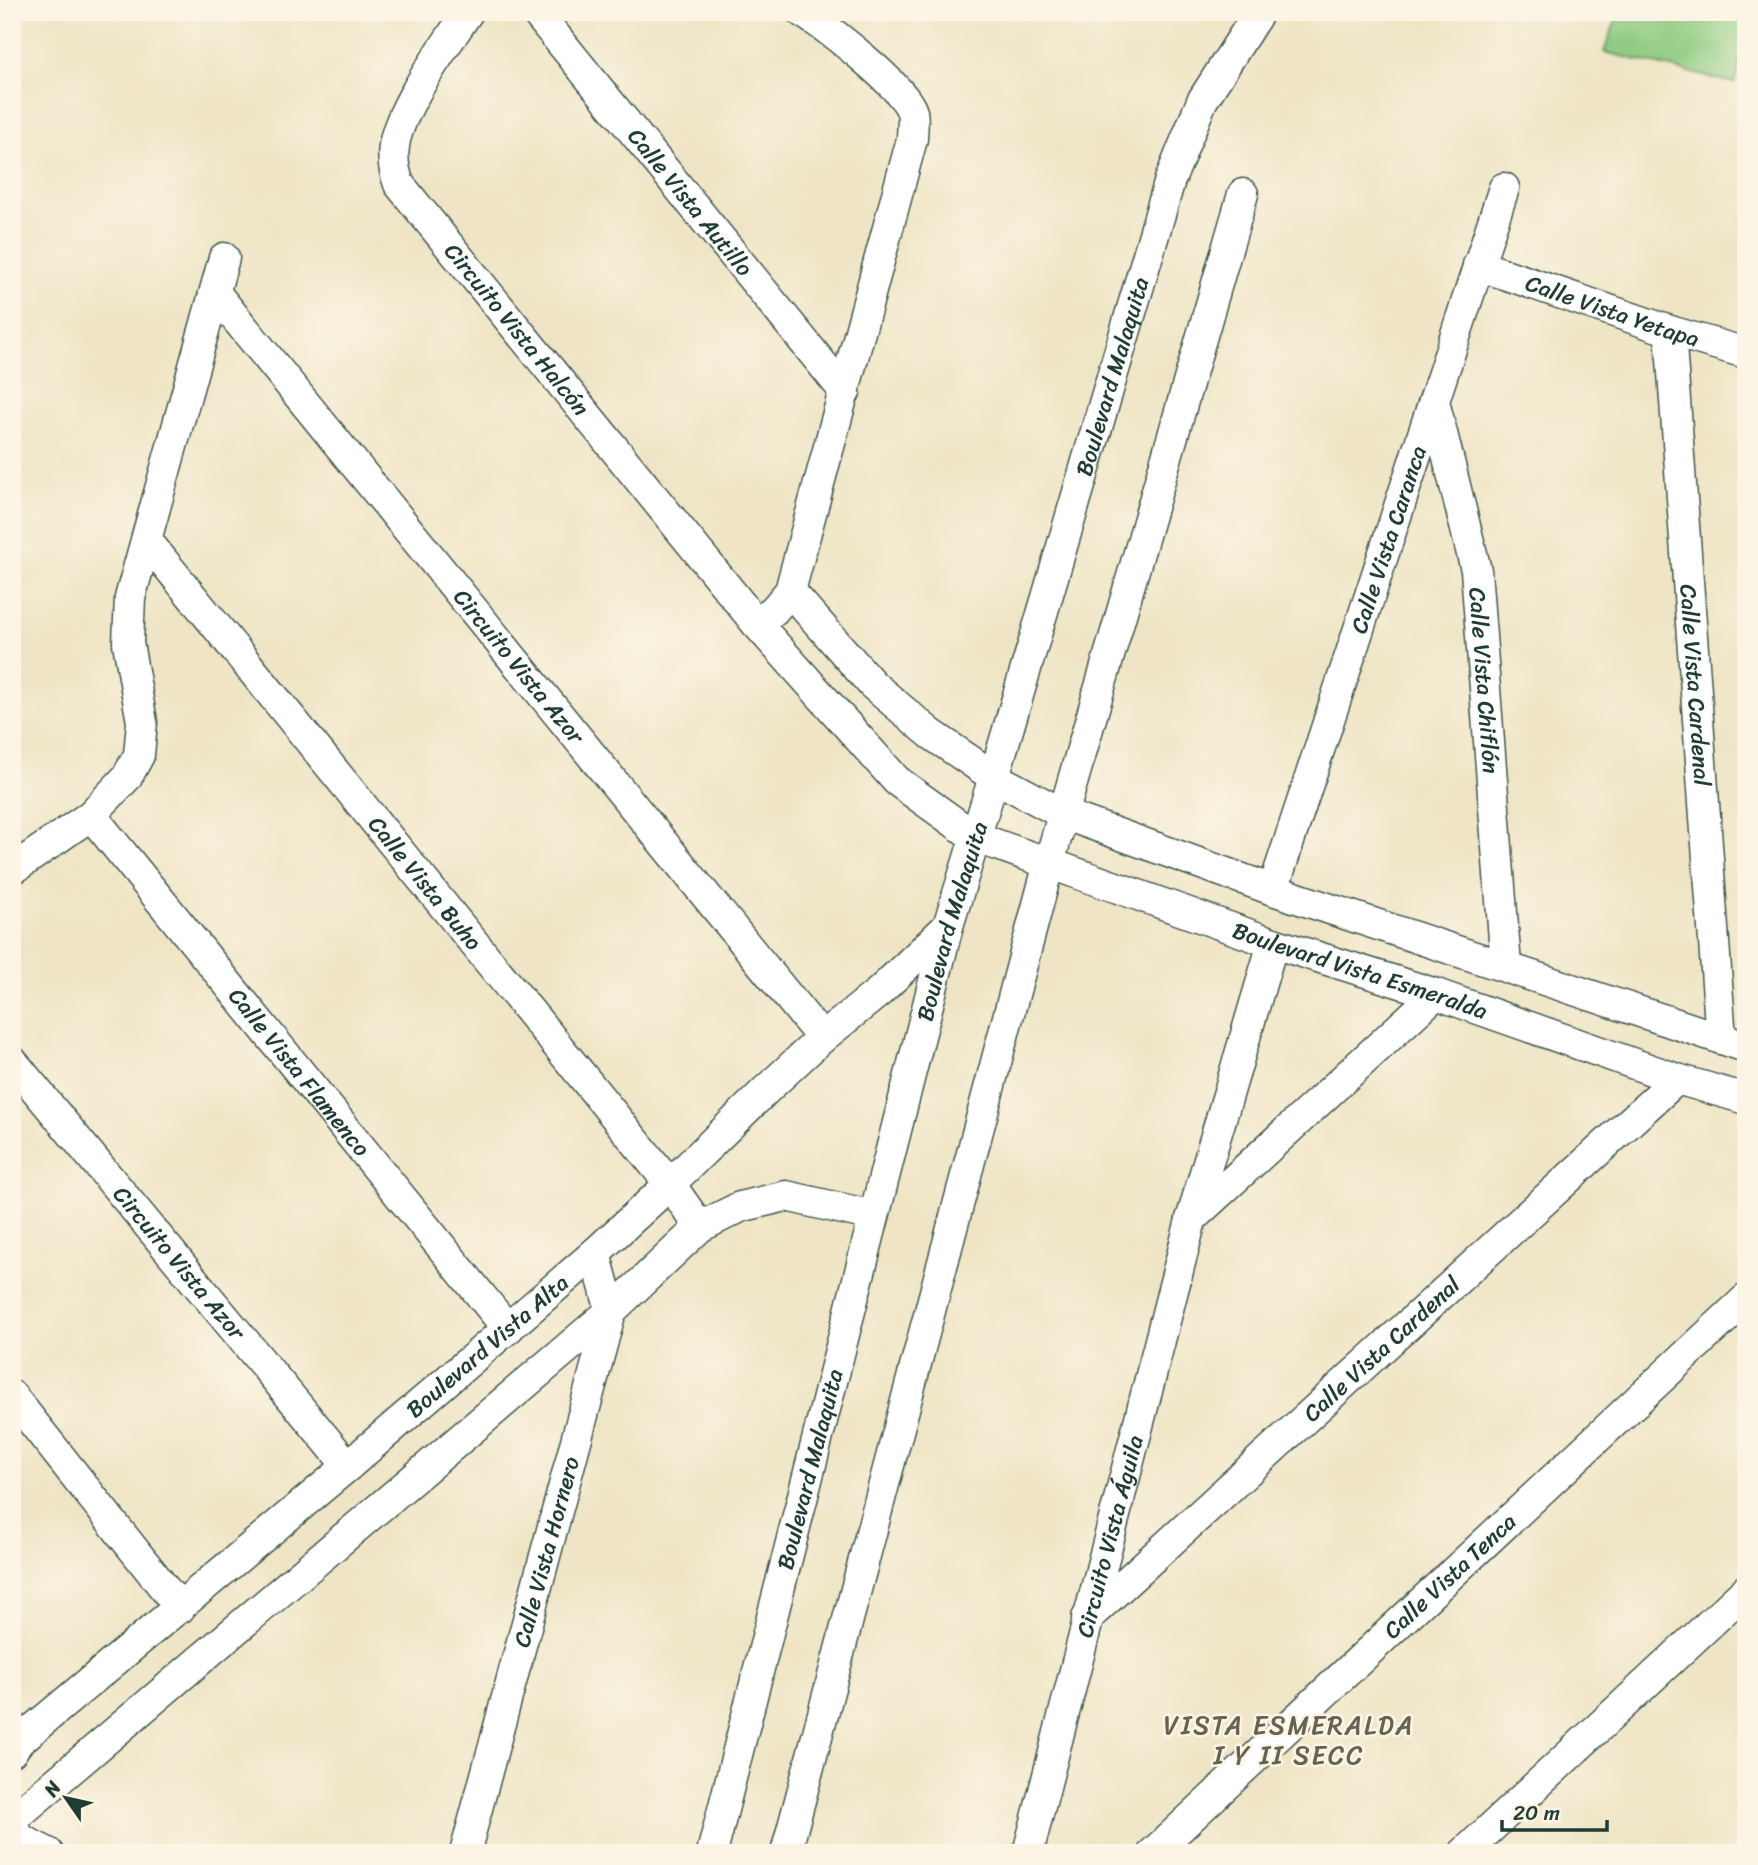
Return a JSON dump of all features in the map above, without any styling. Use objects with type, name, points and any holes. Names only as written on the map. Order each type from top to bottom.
[{"type":"street","name":"Circuito Vista Halcón","points":[[468,12],[409,104],[394,144],[393,167],[399,184],[756,623],[897,781],[975,837]]},
{"type":"street","name":"Calle Vista Autillo","points":[[536,12],[845,392]]},
{"type":"street","points":[[756,623],[774,610],[790,591],[912,139],[912,110],[891,82],[824,25],[802,12]]},
{"type":"street","name":"Boulevard Malaquita","points":[[712,1853],[948,926],[1170,180],[1202,101],[1259,12]]},
{"type":"street","name":"Calle Vista Caranca","points":[[1273,890],[1504,188]]},
{"type":"street","points":[[786,1853],[1049,863],[1243,194]]},
{"type":"street","points":[[12,870],[91,815],[127,777],[139,755],[142,722],[128,643],[130,598],[224,258]]},
{"type":"street","name":"Calle Vista Yetapa","points":[[1478,265],[1670,331],[1746,353]]},
{"type":"street","name":"Circuito Vista Azor","points":[[216,294],[822,1038]]},
{"type":"street","name":"Calle Vista Cardenal","points":[[1670,331],[1733,1043]]},
{"type":"street","name":"Calle Vista Chiflón","points":[[1434,401],[1476,570],[1506,966]]},
{"type":"street","name":"Calle Vista Buho","points":[[147,541],[670,1184],[700,1227]]},
{"type":"street","points":[[790,591],[873,685],[930,734],[994,777],[1063,814],[1273,890],[1733,1043]]},
{"type":"street","name":"Calle Vista Flamenco","points":[[91,815],[508,1329]]},
{"type":"street","name":"Boulevard Vista Esmeralda","points":[[975,837],[1273,943],[1437,995],[1677,1079],[1746,1099]]},
{"type":"street","name":"Boulevard Vista Alta","points":[[15,1741],[180,1608],[508,1329],[595,1253],[822,1038],[879,992],[948,926]]},
{"type":"street","name":"Circuito Vista Águila","points":[[1028,1853],[1191,1220],[1273,943]]},
{"type":"street","points":[[1191,1220],[1437,995]]},
{"type":"street","name":"Circuito Vista Azor","points":[[12,1061],[348,1466]]},
{"type":"street","name":"Calle Vista Cardenal","points":[[1087,1618],[1677,1079]]},
{"type":"street","points":[[48,1853],[15,1831],[611,1311],[700,1227],[740,1207],[786,1196],[874,1216]]},
{"type":"street","points":[[595,1253],[611,1311]]},
{"type":"street","name":"Calle Vista Tenca","points":[[1153,1853],[1746,1299]]},
{"type":"street","name":"Calle Vista Hornero","points":[[465,1853],[611,1311]]},
{"type":"street","points":[[12,1396],[180,1608]]},
{"type":"street","points":[[1464,1853],[1746,1590]]},
{"type":"green space","points":[[1619,12],[1746,12],[1746,42],[1734,83],[1604,52]]},
{"type":"district","name":"VISTA ESMERALDA I Y II SECC","points":[[1289,1740]]}]
